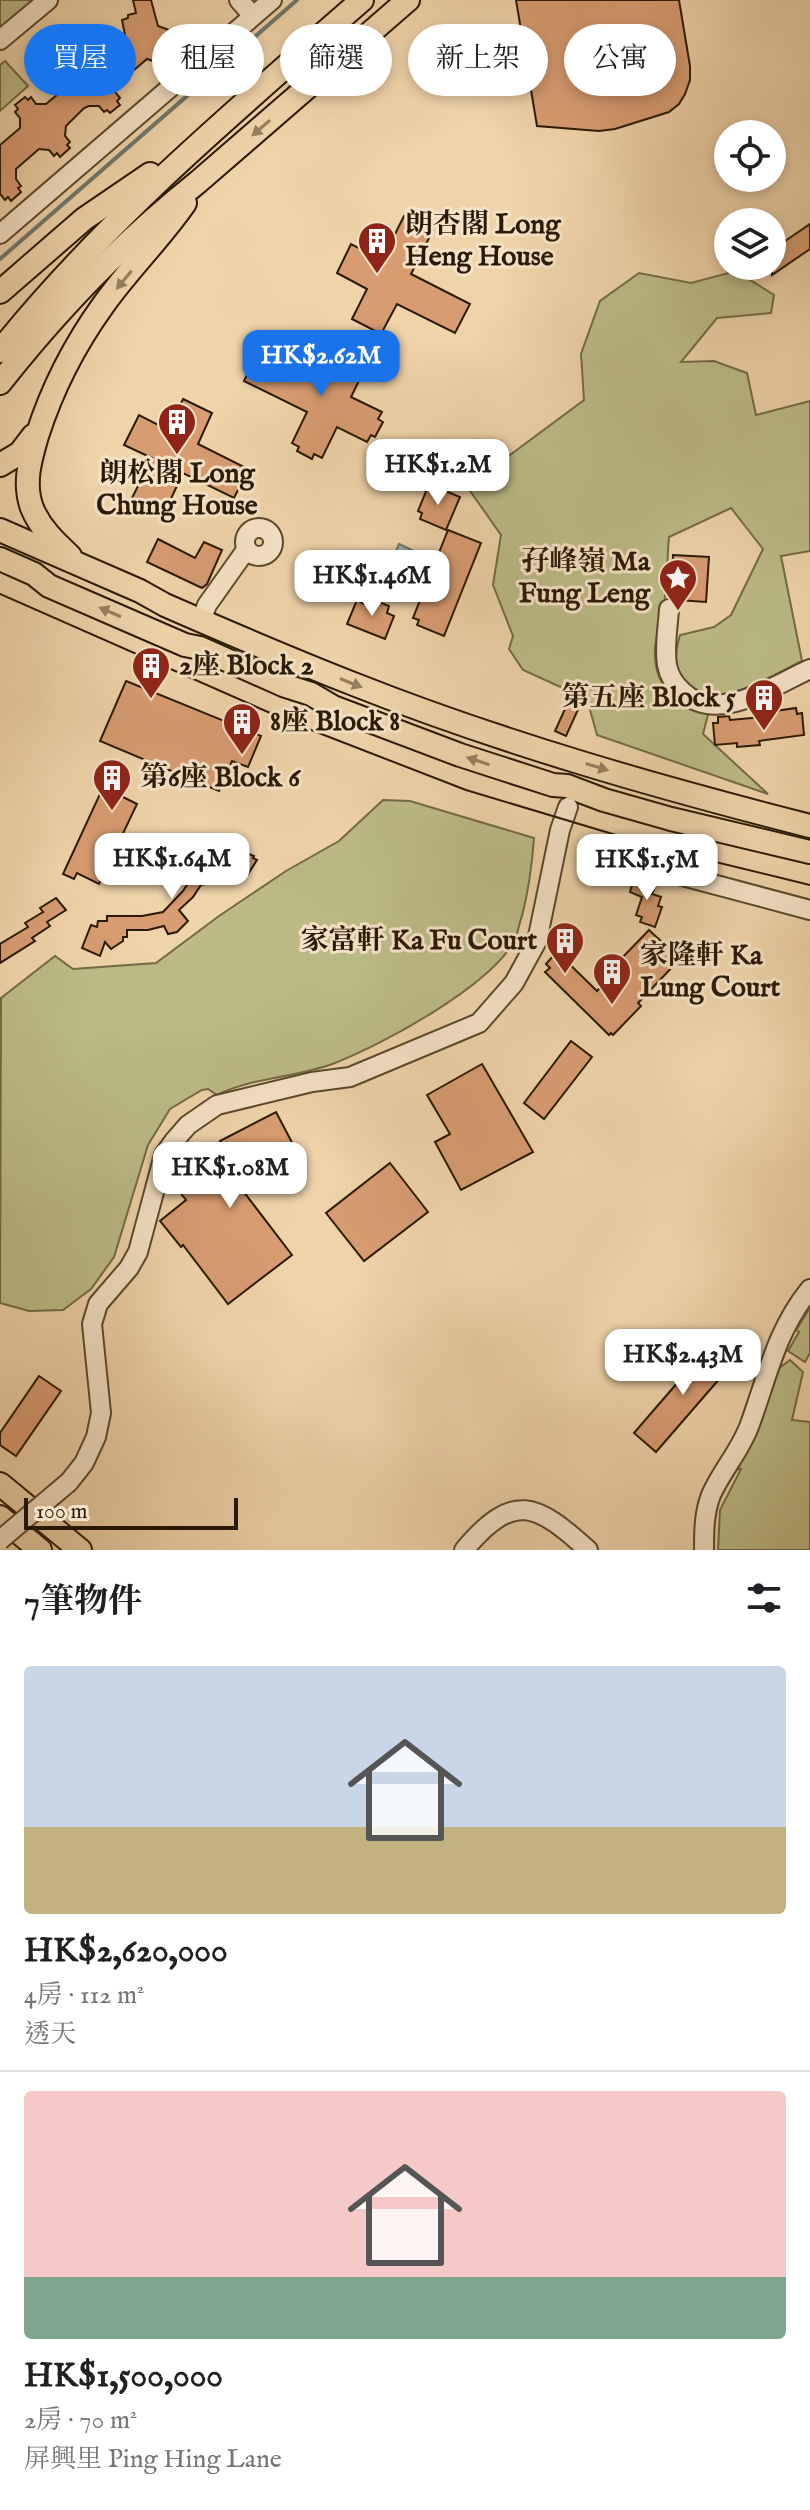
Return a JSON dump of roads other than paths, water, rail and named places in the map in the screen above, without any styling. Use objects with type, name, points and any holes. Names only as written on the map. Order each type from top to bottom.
[{"type":"main road","points":[[0,351],[67,273],[186,153],[362,0]]},
{"type":"main road","points":[[0,383],[44,327],[83,285],[162,210],[408,0]]},
{"type":"main road","points":[[0,292],[84,219],[186,153]]},
{"type":"main road","points":[[81,565],[46,531],[28,495],[30,463],[43,417],[87,328],[173,219],[198,182]]},
{"type":"main road","points":[[0,465],[20,453],[43,417]]},
{"type":"main road","points":[[0,530],[201,621],[358,686],[469,726],[704,799],[810,826]]},
{"type":"main road","points":[[0,559],[34,574],[49,586],[185,645],[207,651],[311,694],[333,707],[460,755],[604,800],[810,852]]},
{"type":"main road","points":[[0,576],[36,589],[49,586]]},
{"type":"main road","points":[[0,1484],[80,1550]]},
{"type":"main road","points":[[0,1517],[40,1550]]},
{"type":"street","points":[[0,40],[48,0]]},
{"type":"street","points":[[239,0],[253,16]]},
{"type":"street","points":[[0,234],[272,0]]},
{"type":"street","points":[[201,621],[207,605],[246,550]]},
{"type":"street","points":[[669,609],[667,668],[675,685],[689,698],[706,705],[724,705],[810,669]]},
{"type":"street","points":[[553,785],[568,807]]},
{"type":"street","points":[[568,807],[604,800]]},
{"type":"street","points":[[0,1540],[69,1482],[84,1463],[96,1437],[101,1413],[92,1324],[98,1304],[129,1268],[138,1252],[164,1155],[174,1141],[188,1125],[217,1105],[312,1082],[350,1077],[479,1023],[514,983],[537,941],[560,830],[568,807]]},
{"type":"street","points":[[660,870],[810,910]]},
{"type":"street","points":[[704,1550],[705,1515],[711,1495],[742,1443],[769,1362],[786,1323],[810,1289]]},
{"type":"street","points":[[464,1550],[497,1517],[512,1510],[528,1510],[545,1515],[559,1524],[588,1550]]},
{"type":"water","points":[[399,544],[414,551],[408,563],[410,572],[407,581],[399,578],[394,590],[383,586],[387,576],[383,574]]},
{"type":"waterway","points":[[0,259],[297,0]]},
{"type":"tram line","points":[[0,594],[293,723],[466,790],[666,850],[810,885]]},
{"type":"place","name":"朗杏閣 Long Heng House","points":[[377,275]]},
{"type":"place","name":"朗松閣 Long Chung House","points":[[177,456]]},
{"type":"place","name":"孖峰嶺 Ma Fung Leng","points":[[678,612]]},
{"type":"place","name":"2座 Block 2","points":[[151,700]]},
{"type":"place","name":"第五座 Block 5","points":[[764,732]]},
{"type":"place","name":"8座 Block 8","points":[[242,756]]},
{"type":"place","name":"第6座 Block 6","points":[[112,812]]},
{"type":"place","name":"家富軒 Ka Fu Court","points":[[565,975]]},
{"type":"place","name":"家隆軒 Ka Lung Court","points":[[612,1006]]}]
